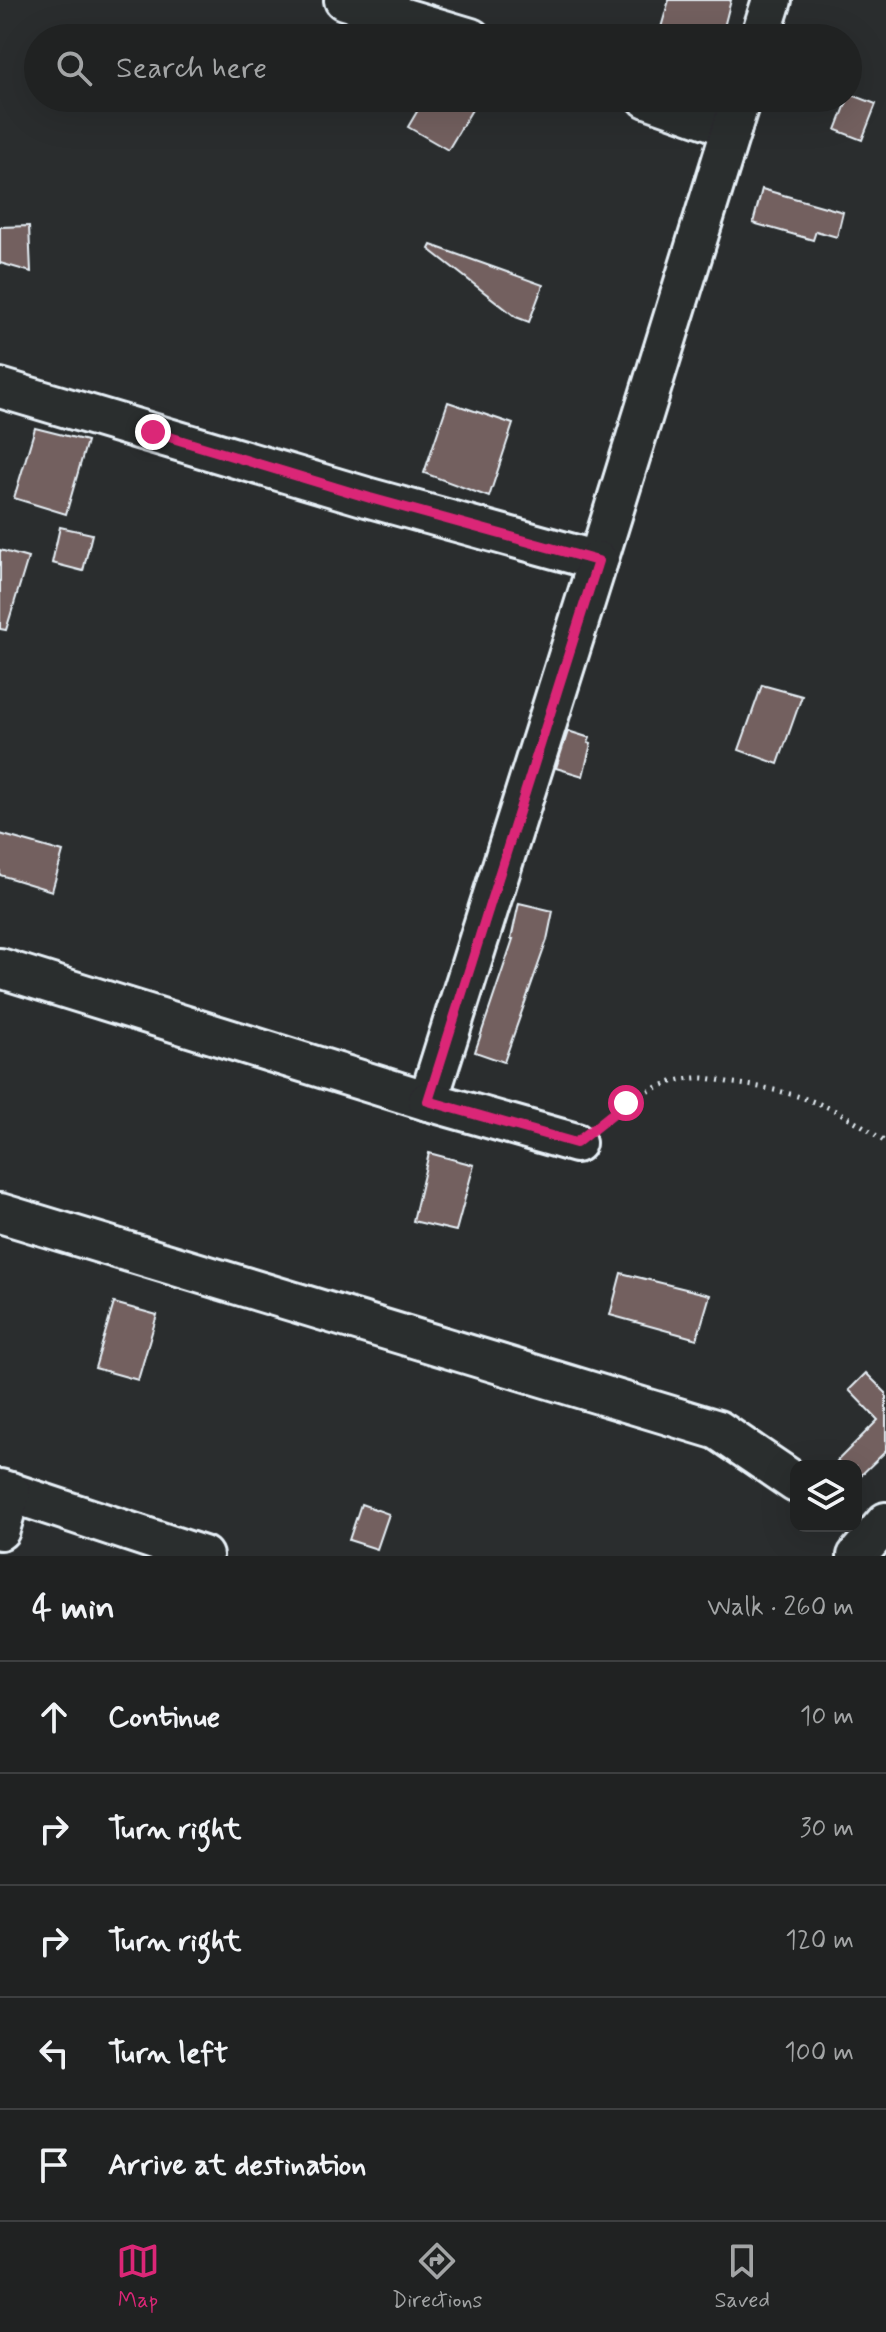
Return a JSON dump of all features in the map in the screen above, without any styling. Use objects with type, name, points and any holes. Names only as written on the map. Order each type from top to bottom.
[{"type":"street","points":[[344,0],[424,24]]},
{"type":"street","points":[[764,24],[772,0]]},
{"type":"street","points":[[428,1101],[736,113]]},
{"type":"street","points":[[0,388],[370,498],[598,561]]},
{"type":"street","points":[[0,968],[428,1101],[576,1143]]},
{"type":"street","points":[[0,1213],[718,1430],[790,1479]]},
{"type":"street","points":[[0,1530],[6,1490],[203,1556]]},
{"type":"path","points":[[576,1143],[626,1103],[664,1085],[695,1078],[799,1095],[846,1115],[886,1143]]},
{"type":"building","points":[[669,0],[731,0],[725,24],[662,24]]},
{"type":"building","points":[[862,99],[876,104],[862,140],[836,130],[843,112],[862,112]]},
{"type":"building","points":[[417,112],[471,112],[448,150],[408,127]]},
{"type":"building","points":[[762,189],[843,212],[837,237],[816,231],[813,240],[753,223]]},
{"type":"building","points":[[29,226],[31,272],[0,263],[0,227]]},
{"type":"building","points":[[431,245],[543,285],[529,322],[516,317],[429,249]]},
{"type":"building","points":[[448,402],[513,424],[489,497],[424,473]]},
{"type":"building","points":[[35,428],[87,441],[66,514],[14,498]]},
{"type":"building","points":[[60,527],[92,534],[83,571],[52,563]]},
{"type":"building","points":[[0,550],[28,558],[6,630],[0,629]]},
{"type":"building","points":[[762,685],[802,696],[778,764],[739,750]]},
{"type":"building","points":[[568,731],[590,738],[583,776],[556,768]]},
{"type":"building","points":[[0,834],[63,852],[52,891],[0,875]]},
{"type":"building","points":[[519,903],[553,911],[547,940],[504,1062],[475,1052],[513,939]]},
{"type":"building","points":[[429,1153],[474,1165],[456,1231],[413,1221]]},
{"type":"building","points":[[621,1273],[710,1295],[697,1339],[610,1315]]},
{"type":"building","points":[[114,1303],[157,1315],[138,1380],[95,1368]]},
{"type":"building","points":[[866,1373],[886,1393],[886,1451],[862,1474],[862,1460],[838,1460],[878,1420],[849,1390]]},
{"type":"building","points":[[361,1504],[389,1514],[377,1549],[349,1540]]},
{"type":"route","points":[[153,432],[370,498],[598,561],[428,1101],[576,1143],[626,1103]]}]
